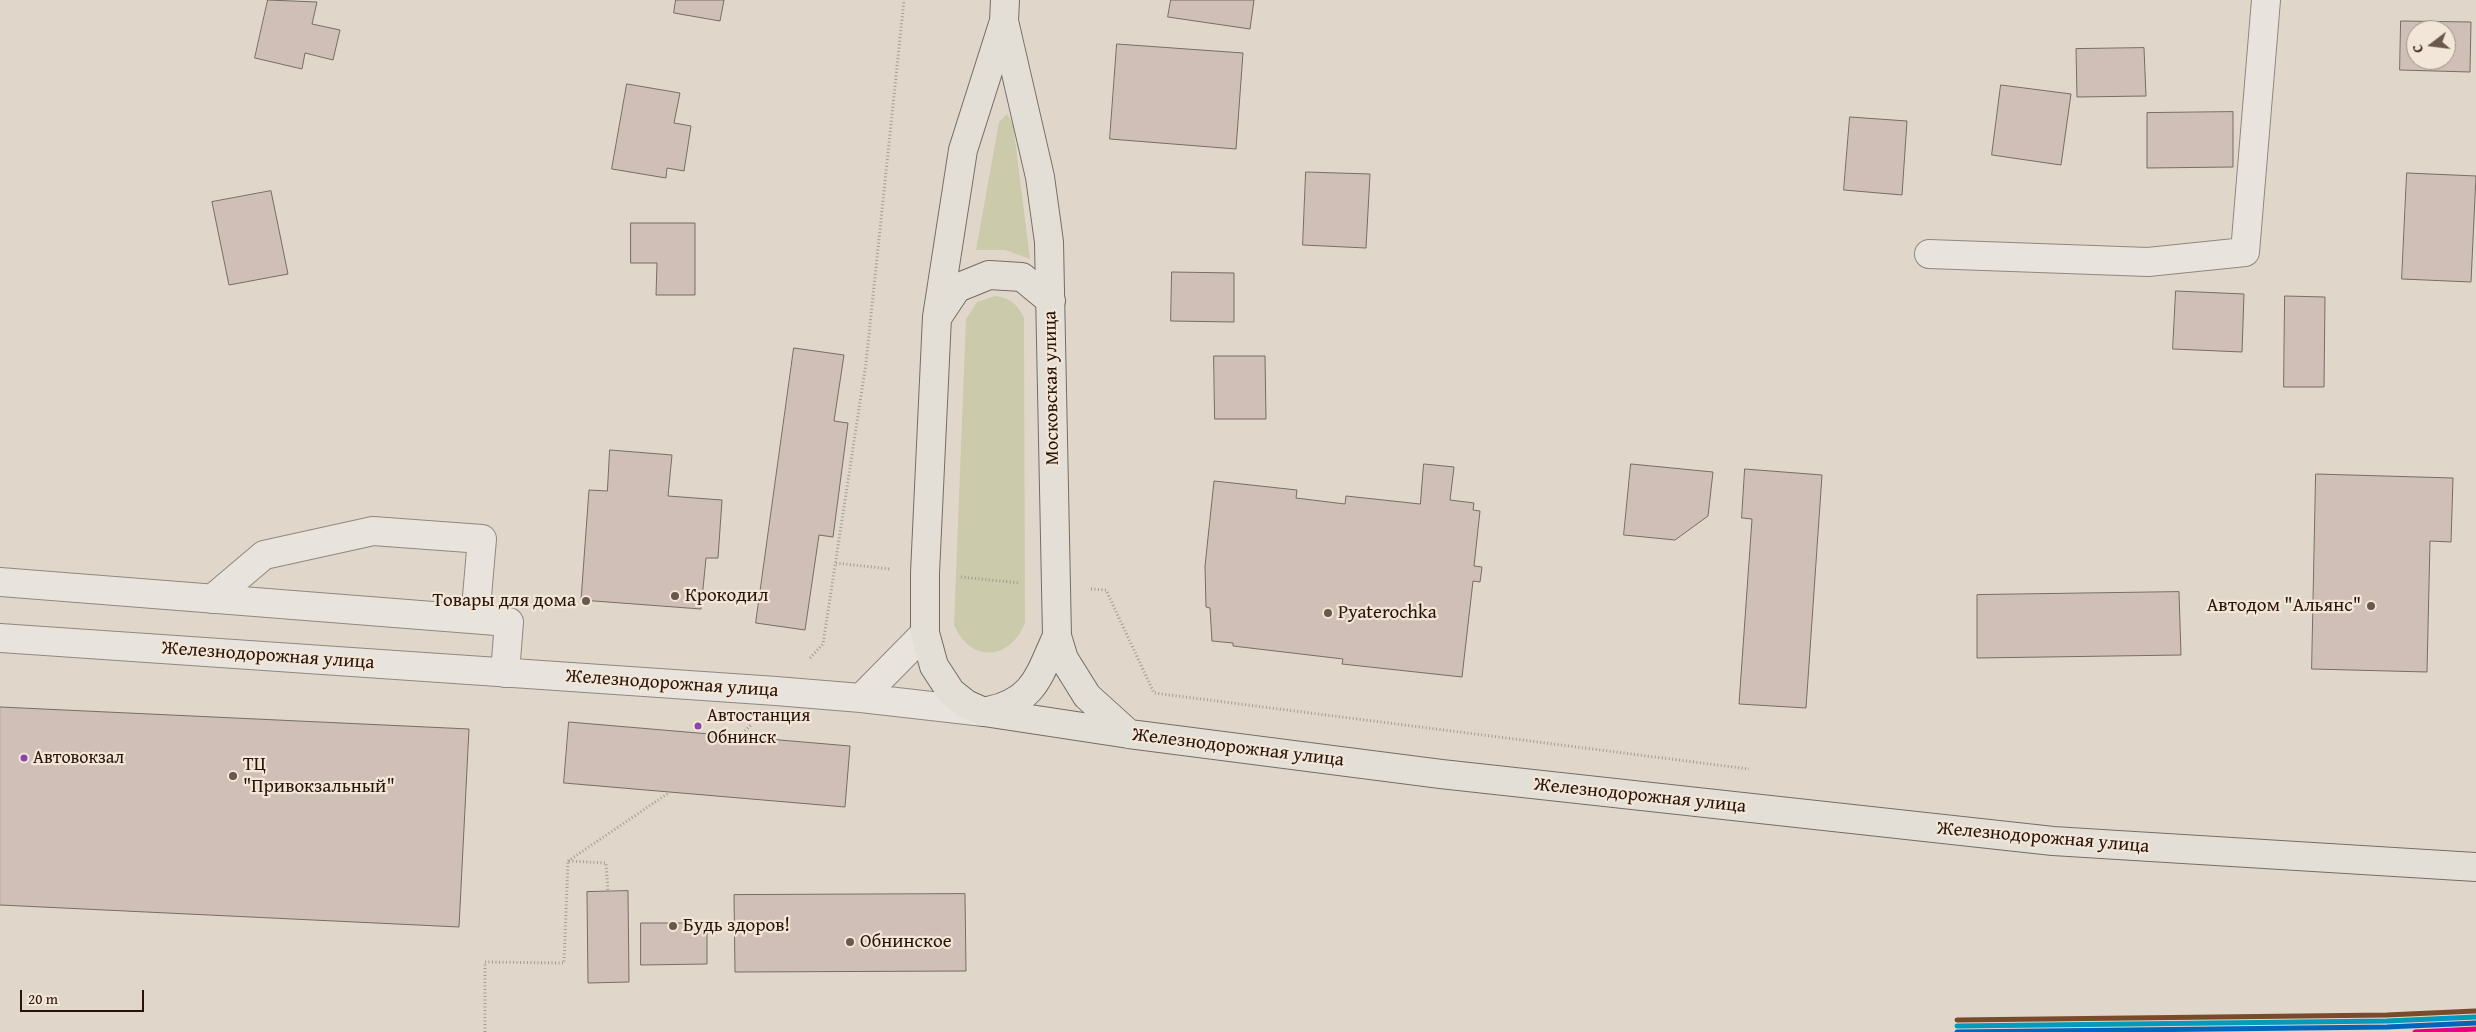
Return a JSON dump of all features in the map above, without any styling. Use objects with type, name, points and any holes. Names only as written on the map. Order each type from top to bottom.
[{"type":"main road","name":"Московская улица","points":[[1005,11],[1040,176],[1049,242],[1057,636],[1064,659],[1086,696],[1129,734]]},
{"type":"main road","name":"Московская улица","points":[[984,712],[966,704],[951,692],[934,666],[926,633],[925,573],[937,317],[963,150],[1005,11]]},
{"type":"main road","points":[[937,317],[957,288],[989,275],[1022,277],[1051,301]]},
{"type":"main road","points":[[984,712],[1008,707],[1024,696],[1039,677],[1057,636]]},
{"type":"main road","name":"Железнодорожная улица","points":[[984,712],[1129,734],[1441,774],[2053,841],[2476,867]]},
{"type":"street","points":[[1929,254],[2148,262],[2245,252],[2266,0]]},
{"type":"street","points":[[212,599],[264,555],[373,531],[482,539],[475,619]]},
{"type":"street","points":[[0,582],[510,622],[505,673]]},
{"type":"street","points":[[861,698],[926,633]]},
{"type":"street","name":"Железнодорожная улица","points":[[0,638],[776,691],[861,698],[984,712]]},
{"type":"path","points":[[740,736],[748,730],[776,691],[823,644],[866,363],[904,0]]},
{"type":"path","points":[[836,563],[1055,587],[1106,590],[1154,693],[1753,770]]},
{"type":"path","points":[[568,861],[670,792]]},
{"type":"path","points":[[485,1032],[485,962],[564,963],[568,861]]},
{"type":"path","points":[[568,861],[606,863],[608,892]]},
{"type":"green space","points":[[1007,114],[1013,124],[1030,259],[1005,250],[976,250],[999,122]]},
{"type":"green space","points":[[995,296],[1013,302],[1024,318],[1025,623],[1018,636],[1010,645],[990,652],[980,651],[970,646],[961,637],[954,625],[966,319],[977,302]]},
{"type":"building","points":[[268,0],[317,2],[312,24],[340,30],[333,60],[305,53],[302,69],[255,58]]},
{"type":"building","points":[[676,0],[724,0],[720,21],[674,13]]},
{"type":"building","points":[[1171,0],[1254,0],[1250,29],[1168,17]]},
{"type":"building","points":[[2401,21],[2406,21],[2406,70],[2456,70],[2456,22],[2471,22],[2470,72],[2400,70]]},
{"type":"building","points":[[1117,44],[1243,53],[1236,149],[1110,139]]},
{"type":"building","points":[[2144,48],[2146,96],[2077,97],[2076,49]]},
{"type":"building","points":[[627,84],[680,93],[674,123],[691,126],[684,171],[667,168],[666,178],[612,169]]},
{"type":"building","points":[[2001,85],[2071,94],[2061,165],[1992,155]]},
{"type":"building","points":[[2233,112],[2233,167],[2147,168],[2147,113]]},
{"type":"building","points":[[1850,117],[1907,121],[1902,195],[1844,190]]},
{"type":"building","points":[[1306,172],[1370,174],[1366,248],[1303,245]]},
{"type":"building","points":[[2407,173],[2476,176],[2471,282],[2402,279]]},
{"type":"building","points":[[271,191],[288,274],[229,285],[212,202]]},
{"type":"building","points":[[631,223],[695,223],[695,295],[656,295],[657,263],[631,263]]},
{"type":"building","points":[[1172,272],[1234,273],[1234,322],[1171,321]]},
{"type":"building","points":[[2176,291],[2244,294],[2242,352],[2173,349]]},
{"type":"building","points":[[2285,296],[2325,297],[2324,387],[2284,387]]},
{"type":"building","points":[[794,348],[844,355],[834,421],[848,423],[833,537],[819,535],[805,630],[756,623]]},
{"type":"building","points":[[1214,356],[1265,356],[1266,419],[1215,419]]},
{"type":"building","points":[[610,450],[672,455],[668,496],[722,500],[718,558],[706,558],[701,609],[581,600],[589,490],[607,491]]},
{"type":"building","points":[[1424,464],[1454,467],[1450,500],[1474,503],[1473,510],[1480,511],[1474,566],[1482,567],[1480,582],[1473,581],[1462,677],[1342,664],[1343,659],[1233,646],[1233,643],[1212,641],[1210,608],[1206,607],[1205,566],[1214,481],[1297,490],[1296,498],[1345,504],[1346,496],[1420,504]]},
{"type":"building","points":[[1631,464],[1713,472],[1708,516],[1675,540],[1624,535]]},
{"type":"building","points":[[1745,469],[1822,475],[1806,708],[1739,704],[1752,519],[1742,518]]},
{"type":"building","name":"Автодом \"Альянс\"","points":[[2316,474],[2453,478],[2451,542],[2430,541],[2427,672],[2312,669]]},
{"type":"building","points":[[2179,592],[2181,655],[1977,658],[1977,595]]},
{"type":"building","name":"ТЦ \"Привокзальный\"","points":[[0,707],[469,729],[459,927],[0,905]]},
{"type":"building","points":[[569,722],[850,746],[845,807],[564,783]]},
{"type":"building","points":[[628,891],[629,982],[588,983],[587,892]]},
{"type":"building","name":"Обнинское","points":[[965,894],[966,971],[735,972],[734,895]]},
{"type":"building","points":[[641,923],[707,923],[707,964],[641,965]]},
{"type":"transit line","points":[[1957,1020],[2387,1015],[2475,1011]]},
{"type":"transit line","points":[[1957,1026],[2387,1021],[2476,1017]]},
{"type":"transit line","points":[[1957,1032],[2387,1027],[2476,1023]]},
{"type":"transit line","points":[[2415,1032],[2476,1029]]},
{"type":"place","name":"Крокодил","points":[[675,596]]},
{"type":"place","name":"Товары для дома","points":[[586,601]]},
{"type":"place","name":"Автодом \"Альянс\"","points":[[2371,606]]},
{"type":"place","name":"Pyaterochka","points":[[1328,613]]},
{"type":"place","name":"Автостанция Обнинск","points":[[698,726]]},
{"type":"place","name":"Автовокзал","points":[[24,758]]},
{"type":"place","name":"ТЦ \"Привокзальный\"","points":[[233,776]]},
{"type":"place","name":"Будь здоров!","points":[[673,926]]},
{"type":"place","name":"Обнинское","points":[[850,942]]}]
